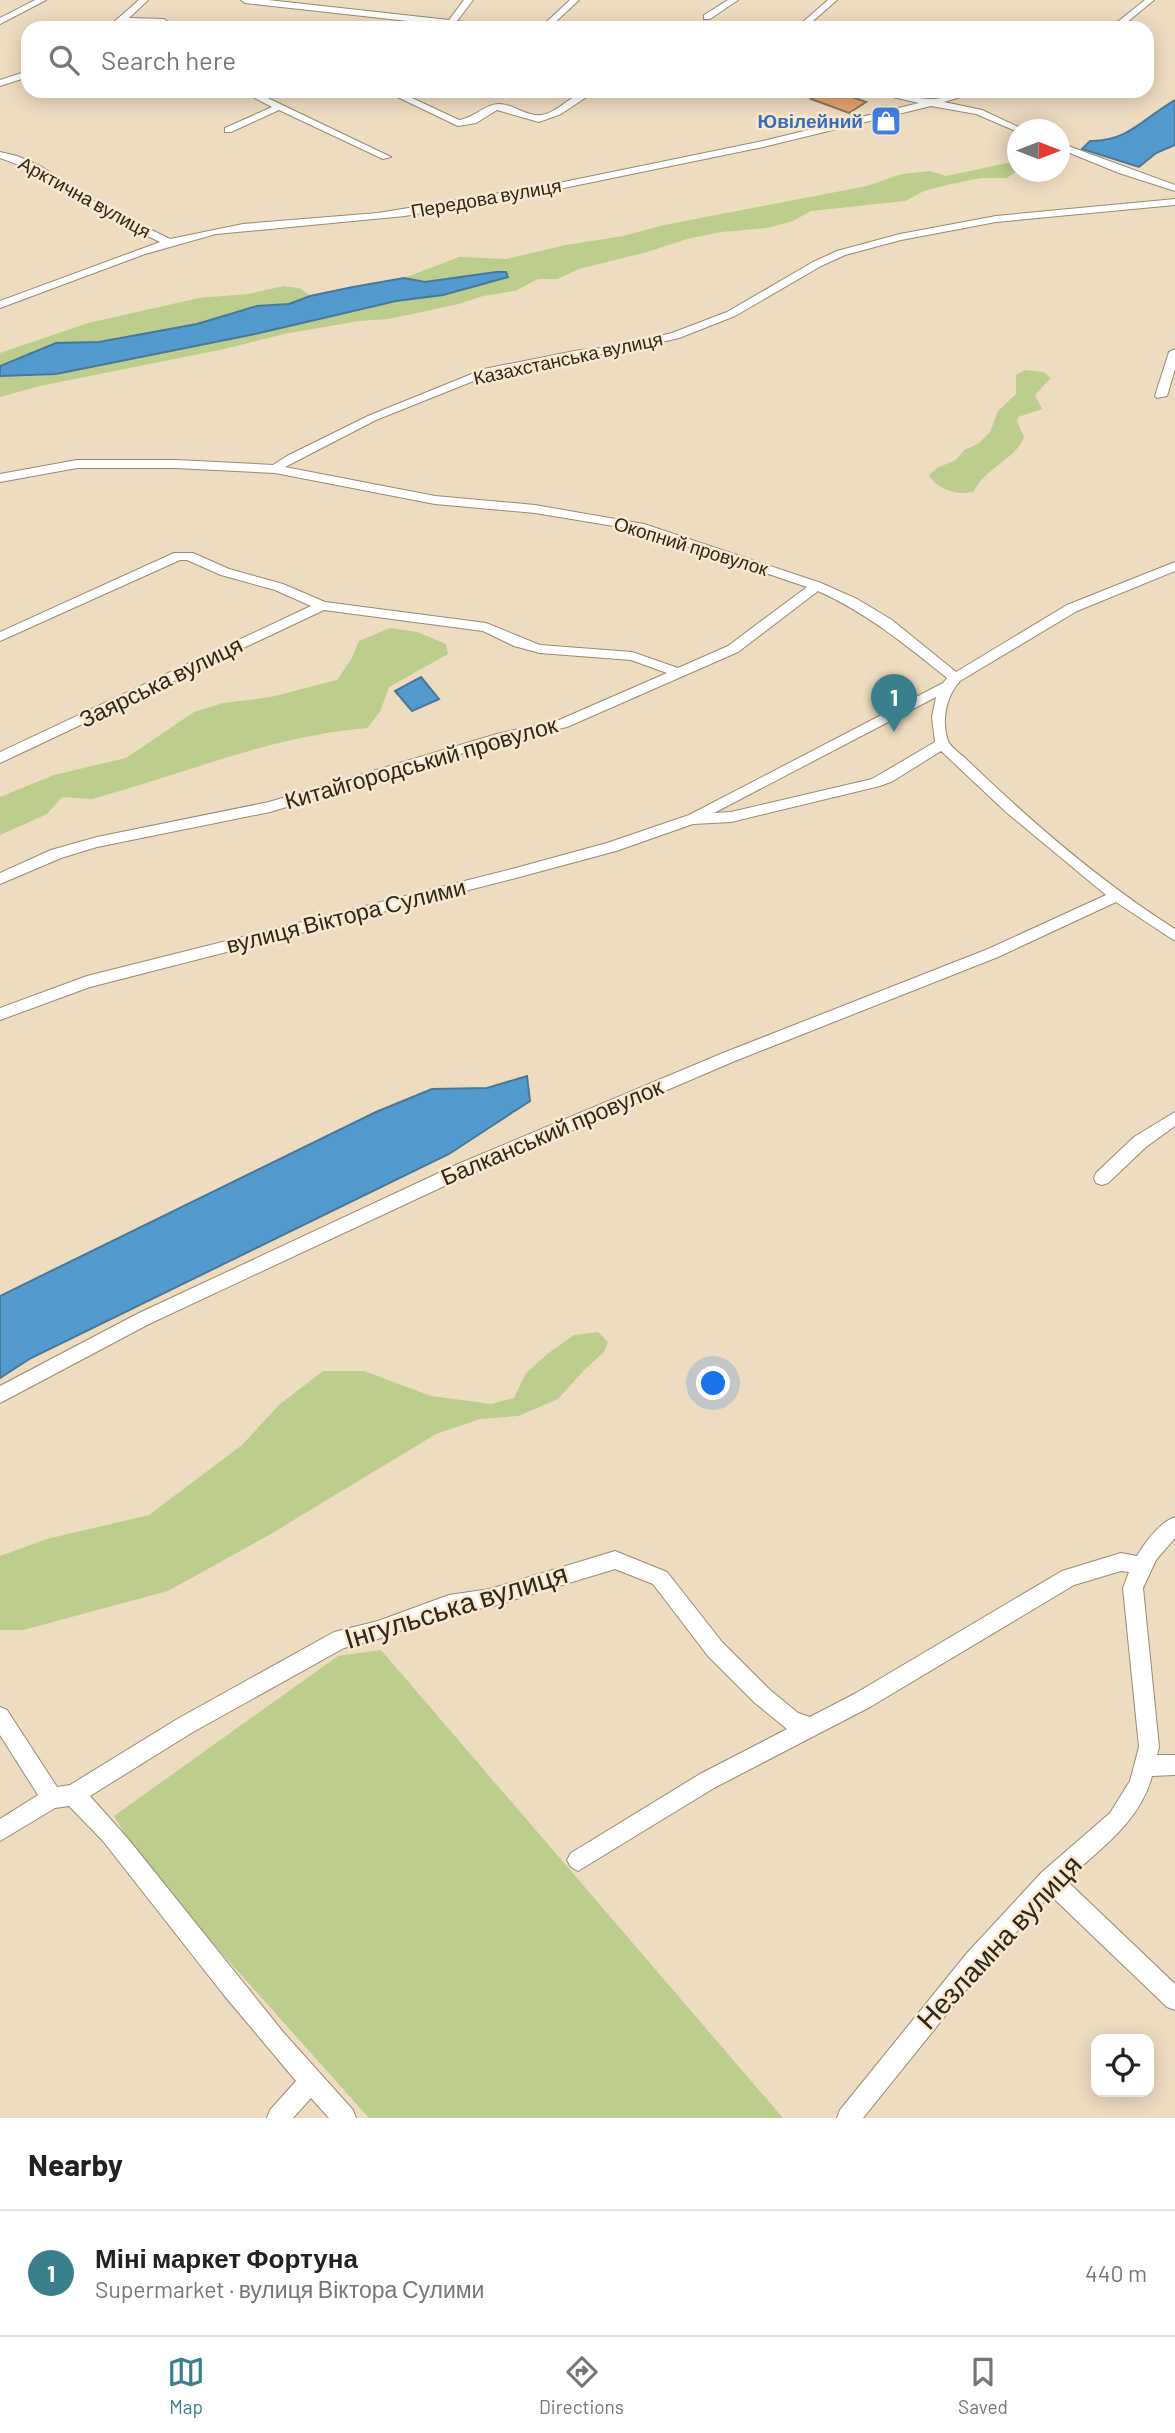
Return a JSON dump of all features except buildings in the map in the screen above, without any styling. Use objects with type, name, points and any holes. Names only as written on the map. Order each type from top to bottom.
[{"type":"street","points":[[0,21],[42,0]]},
{"type":"street","points":[[123,20],[144,0]]},
{"type":"street","points":[[245,0],[433,21]]},
{"type":"street","points":[[453,21],[469,0]]},
{"type":"street","points":[[552,21],[575,0]]},
{"type":"street","points":[[707,17],[734,0]]},
{"type":"street","points":[[808,21],[833,0]]},
{"type":"street","points":[[1123,21],[1150,0]]},
{"type":"street","points":[[376,21],[379,15]]},
{"type":"street","points":[[123,20],[144,21]]},
{"type":"street","points":[[0,83],[21,76]]},
{"type":"street","points":[[260,98],[386,157]]},
{"type":"street","points":[[405,98],[458,123],[473,121],[495,107],[503,107],[539,119],[558,112],[580,98]]},
{"type":"street","points":[[907,98],[979,112],[1007,124]]},
{"type":"street","name":"Передова вулиця","points":[[0,304],[170,243],[248,226],[388,215],[473,202],[734,152],[949,98]]},
{"type":"street","points":[[968,98],[967,102],[979,112]]},
{"type":"street","points":[[228,131],[279,107]]},
{"type":"street","points":[[1070,150],[1170,186],[1151,204]]},
{"type":"street","name":"Арктична вулиця","points":[[0,155],[10,156],[35,168],[66,185],[93,206],[170,243]]},
{"type":"street","name":"Казахстанська вулиця","points":[[275,470],[291,457],[431,391],[488,371],[528,362],[613,350],[675,336],[731,314],[841,253],[900,237],[996,219],[1175,202]]},
{"type":"street","points":[[1161,396],[1175,352]]},
{"type":"street","points":[[0,478],[77,464],[176,464],[275,470]]},
{"type":"street","name":"Окопний провулок","points":[[275,470],[435,500],[535,509],[629,525],[672,537],[817,586],[853,602],[887,623],[949,682]]},
{"type":"street","points":[[0,637],[178,556],[189,556],[225,572],[267,583],[322,606],[486,627],[519,643],[540,649],[632,656],[677,672]]},
{"type":"street","name":"вулиця Віктора Сулими","points":[[0,1014],[87,982],[512,874],[611,847],[692,819],[949,682],[1072,608],[1175,566]]},
{"type":"street","name":"Китайгородський провулок","points":[[0,879],[57,854],[97,842],[270,807],[502,737],[554,727],[733,649],[817,586]]},
{"type":"street","name":"Заярська вулиця","points":[[0,758],[322,606]]},
{"type":"street","points":[[949,682],[938,715],[942,744],[984,787],[1144,918],[1175,936]]},
{"type":"street","name":"вулиця Віктора Сулими","points":[[692,819],[731,817],[875,783],[888,778],[942,744]]},
{"type":"street","name":"Балканський провулок","points":[[0,1395],[143,1319],[464,1169],[729,1057],[993,953],[1116,895]]},
{"type":"street","points":[[1102,1178],[1140,1142],[1175,1118]]},
{"type":"street","points":[[578,1860],[707,1782],[863,1700],[1069,1577],[1121,1562],[1140,1565],[1154,1545],[1175,1526]]},
{"type":"street","name":"Інгульська вулиця","points":[[0,1831],[341,1639],[378,1630],[449,1604],[490,1598],[615,1560],[660,1578],[715,1649],[762,1696],[792,1721],[811,1727]]},
{"type":"street","name":"Незламна вулиця","points":[[848,2118],[975,1961],[1050,1880],[1117,1819],[1139,1785],[1149,1747],[1148,1715],[1134,1621],[1133,1588],[1140,1565]]},
{"type":"street","points":[[0,1717],[62,1796],[97,1816],[311,2082],[345,2118]]},
{"type":"street","points":[[1146,1766],[1175,1765]]},
{"type":"street","points":[[1050,1880],[1175,1999]]},
{"type":"street","points":[[278,2118],[311,2082]]},
{"type":"green space","points":[[1007,163],[1007,178],[981,178],[951,184],[924,191],[905,201],[811,211],[793,221],[767,228],[721,232],[687,239],[582,268],[557,279],[538,279],[515,291],[483,296],[459,304],[388,319],[359,321],[284,334],[0,397],[0,353],[88,323],[199,298],[248,294],[284,286],[299,288],[311,296],[404,278],[459,257],[506,259],[867,186],[902,174],[930,171],[946,176]]},
{"type":"green space","points":[[1025,370],[1043,372],[1051,378],[1035,395],[1042,409],[1018,417],[1017,421],[1024,437],[1015,451],[985,476],[974,491],[955,492],[932,480],[929,475],[937,468],[956,460],[964,450],[978,444],[990,432],[998,411],[1016,394],[1016,375]]},
{"type":"green space","points":[[390,628],[417,632],[446,644],[448,654],[389,687],[380,712],[367,728],[331,732],[262,747],[92,799],[62,797],[47,814],[0,835],[0,797],[54,775],[126,758],[194,712],[223,703],[271,697],[337,680],[352,658],[359,641]]},
{"type":"green space","points":[[598,1332],[608,1342],[604,1352],[558,1399],[518,1416],[480,1419],[436,1434],[269,1535],[168,1591],[23,1630],[0,1630],[0,1556],[47,1539],[149,1515],[242,1445],[280,1404],[323,1371],[364,1371],[431,1396],[491,1404],[514,1398],[526,1373],[574,1335]]},
{"type":"green space","points":[[381,1650],[783,2118],[369,2118],[144,1866],[114,1816],[338,1656]]},
{"type":"water","points":[[1175,100],[1175,145],[1156,153],[1139,167],[1082,149],[1090,141],[1126,133]]},
{"type":"water","points":[[506,272],[508,277],[443,295],[396,301],[255,334],[56,374],[0,376],[0,366],[56,343],[99,342],[197,324],[257,306],[289,304],[310,296],[404,278],[425,282]]},
{"type":"water","points":[[421,677],[439,699],[412,711],[395,691]]},
{"type":"water","points":[[527,1076],[530,1101],[449,1154],[31,1358],[0,1378],[0,1296],[376,1112],[432,1089],[487,1088]]},
{"type":"place","name":"Ювілейний","points":[[886,121]]},
{"type":"place","name":"Міні маркет Фортуна","points":[[894,732]]}]
